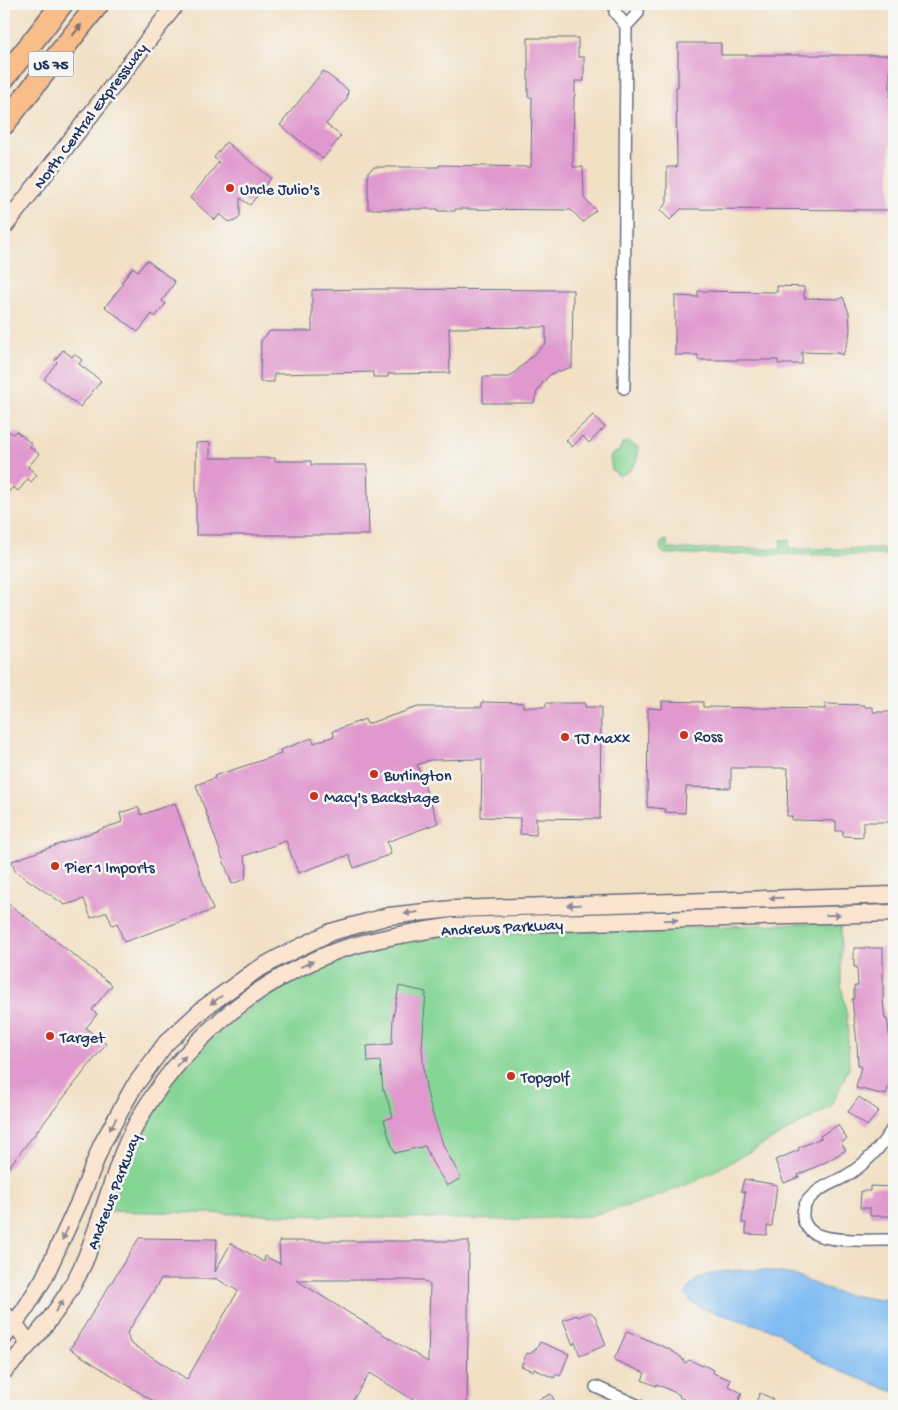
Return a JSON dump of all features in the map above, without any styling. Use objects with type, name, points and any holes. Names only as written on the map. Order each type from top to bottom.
[{"type":"highway","name":"US 75","points":[[4,78],[62,4]]},
{"type":"highway","name":"US 75","points":[[4,124],[98,4]]},
{"type":"street","name":"North Central Expressway","points":[[4,227],[176,4]]},
{"type":"street","points":[[615,4],[615,12],[626,26],[624,388]]},
{"type":"street","points":[[626,26],[638,13],[638,4]]},
{"type":"street","name":"Andrews Parkway","points":[[4,1338],[9,1319],[25,1309],[44,1278],[80,1200],[102,1144],[133,1088],[166,1043],[204,1008],[255,971],[278,958],[332,932],[389,916],[452,909],[894,895]]},
{"type":"street","points":[[622,903],[622,921]]},
{"type":"street","name":"Andrews Parkway","points":[[4,1371],[48,1323],[67,1294],[87,1257],[123,1153],[151,1100],[172,1071],[219,1023],[264,987],[291,971],[338,950],[393,936],[454,926],[894,913]]},
{"type":"street","points":[[255,971],[264,987]]},
{"type":"street","points":[[894,1126],[876,1150],[860,1166],[812,1195],[804,1206],[804,1221],[813,1233],[826,1238],[894,1240]]},
{"type":"street","points":[[9,1319],[29,1344]]},
{"type":"street","points":[[4,1338],[29,1344]]},
{"type":"street","points":[[596,1387],[639,1406]]},
{"type":"green space","points":[[627,442],[638,447],[638,456],[631,469],[619,475],[612,470],[610,458],[612,454],[618,452],[623,443]]},
{"type":"green space","points":[[667,540],[667,549],[781,549],[781,540],[789,540],[789,549],[888,549],[888,540],[894,541],[894,552],[890,555],[666,554],[662,552],[660,547],[662,542]]},
{"type":"green space","name":"Topgolf","points":[[841,922],[841,984],[847,1017],[849,1068],[831,1107],[696,1181],[646,1201],[589,1216],[504,1220],[110,1211],[128,1157],[143,1126],[170,1086],[200,1051],[234,1020],[271,994],[311,972],[353,955],[398,943],[445,936]]},
{"type":"water","points":[[739,1270],[764,1270],[793,1275],[834,1292],[880,1300],[894,1297],[894,1392],[834,1368],[791,1343],[779,1332],[701,1308],[686,1295],[689,1287],[701,1278],[715,1273]]},
{"type":"building","points":[[528,38],[578,38],[578,57],[584,57],[584,81],[575,81],[573,167],[583,167],[584,198],[596,210],[583,222],[571,210],[455,209],[455,211],[438,211],[438,209],[368,209],[368,172],[374,167],[439,167],[439,165],[531,167],[532,97],[528,97]]},
{"type":"building","points":[[678,43],[721,43],[721,55],[890,55],[890,210],[681,209],[670,220],[660,210],[667,203],[667,167],[677,167],[676,87],[678,87]]},
{"type":"building","points":[[323,71],[348,90],[347,99],[326,124],[341,136],[323,159],[280,125]]},
{"type":"building","name":"Uncle Julio's","points":[[226,142],[271,178],[250,205],[240,198],[240,216],[233,222],[228,221],[220,214],[215,220],[190,198],[219,162],[214,158]]},
{"type":"building","points":[[147,260],[175,282],[162,301],[166,304],[155,317],[152,314],[138,332],[105,307],[123,284],[121,283],[133,267],[138,271]]},
{"type":"building","points":[[777,286],[804,287],[804,298],[839,299],[843,297],[849,313],[850,329],[843,355],[837,353],[802,352],[802,364],[778,364],[778,360],[698,360],[698,355],[675,355],[675,296],[698,297],[698,291],[777,292]]},
{"type":"building","points":[[312,290],[573,290],[572,367],[551,374],[537,392],[534,403],[483,403],[483,377],[510,377],[546,343],[546,327],[449,328],[450,373],[388,374],[388,377],[373,377],[373,372],[274,374],[274,382],[260,382],[261,341],[270,331],[312,331]]},
{"type":"building","points":[[63,350],[72,357],[74,354],[82,360],[79,364],[101,381],[80,407],[44,379],[57,362],[55,360]]},
{"type":"building","points":[[593,415],[605,427],[589,443],[583,436],[572,447],[566,440]]},
{"type":"building","points":[[8,431],[13,434],[16,431],[32,444],[30,447],[39,454],[28,467],[37,475],[31,482],[28,479],[18,491],[13,487],[4,497],[4,436]]},
{"type":"building","points":[[210,442],[210,458],[275,458],[275,461],[311,461],[311,465],[367,465],[369,535],[196,535],[196,443]]},
{"type":"building","points":[[662,701],[703,702],[703,707],[825,709],[825,704],[865,705],[865,707],[873,707],[873,712],[894,712],[894,822],[863,822],[863,837],[843,836],[843,831],[836,831],[836,821],[792,820],[792,816],[787,816],[788,768],[731,768],[731,788],[686,787],[685,813],[665,812],[665,809],[647,807],[648,708],[662,709]]},
{"type":"building","points":[[482,702],[523,703],[523,707],[546,707],[546,703],[585,703],[585,707],[601,707],[600,819],[536,818],[536,835],[520,834],[520,818],[481,817],[482,759],[430,760],[417,765],[438,823],[387,842],[391,854],[354,868],[349,855],[298,873],[286,841],[244,856],[247,867],[245,879],[232,884],[196,785],[215,778],[214,776],[281,754],[280,750],[312,738],[314,743],[334,736],[333,731],[365,719],[367,724],[418,707],[482,707]]},
{"type":"building","points":[[175,803],[213,910],[124,942],[117,923],[112,925],[107,912],[91,918],[84,899],[65,905],[15,871],[12,861],[122,822],[120,813],[138,807],[141,815]]},
{"type":"building","name":"Target","points":[[4,900],[112,985],[92,1010],[97,1014],[86,1028],[106,1044],[4,1173]]},
{"type":"building","points":[[854,948],[883,948],[885,1019],[887,1019],[891,1046],[894,1046],[894,1055],[891,1055],[892,1072],[886,1095],[856,1088],[861,1066],[858,1066],[852,999],[854,999],[854,986],[858,986],[857,967],[854,967]]},
{"type":"building","points":[[399,986],[426,992],[422,1047],[427,1093],[444,1147],[461,1178],[447,1186],[432,1162],[425,1146],[395,1153],[384,1120],[393,1117],[383,1090],[380,1061],[368,1062],[367,1046],[392,1044],[393,1018]]},
{"type":"building","points":[[859,1097],[879,1111],[867,1126],[848,1112]]},
{"type":"building","points":[[838,1125],[847,1139],[841,1143],[846,1150],[798,1175],[799,1177],[784,1183],[775,1160],[821,1138],[820,1136]]},
{"type":"building","points":[[744,1179],[777,1185],[772,1226],[767,1226],[767,1235],[746,1234],[746,1223],[742,1223],[745,1192],[741,1191]]},
{"type":"building","points":[[870,1186],[894,1187],[894,1216],[870,1216],[870,1208],[860,1208],[861,1191],[870,1191]]},
{"type":"building","points":[[139,1238],[217,1239],[215,1272],[231,1243],[264,1262],[265,1256],[280,1264],[279,1241],[469,1241],[467,1406],[423,1406],[370,1373],[349,1406],[161,1406],[70,1349]],"holes":[[[215,1278],[238,1291],[187,1379],[130,1343],[127,1333],[161,1279]],[[296,1280],[423,1280],[430,1285],[428,1362]]]},
{"type":"building","points":[[590,1312],[595,1316],[606,1345],[580,1356],[575,1342],[573,1345],[563,1320]]},
{"type":"building","points":[[627,1331],[669,1349],[681,1357],[685,1363],[690,1360],[714,1370],[713,1373],[731,1380],[728,1386],[742,1393],[736,1406],[700,1406],[679,1397],[680,1395],[657,1384],[656,1386],[642,1380],[645,1373],[614,1360]]},
{"type":"building","points":[[540,1342],[569,1354],[560,1376],[556,1374],[554,1378],[534,1369],[533,1371],[521,1366],[527,1353],[530,1354],[537,1348]]},
{"type":"building","points":[[760,1393],[773,1399],[769,1406],[754,1406]]},
{"type":"building","points":[[551,1394],[557,1406],[525,1406]]},
{"type":"place","name":"Uncle Julio's","points":[[230,188]]},
{"type":"place","name":"Ross","points":[[684,735]]},
{"type":"place","name":"TJ Maxx","points":[[565,737]]},
{"type":"place","name":"Burlington","points":[[374,774]]},
{"type":"place","name":"Macy's Backstage","points":[[314,796]]},
{"type":"place","name":"Pier 1 Imports","points":[[55,866]]},
{"type":"place","name":"Target","points":[[50,1036]]},
{"type":"place","name":"Topgolf","points":[[511,1076]]}]
